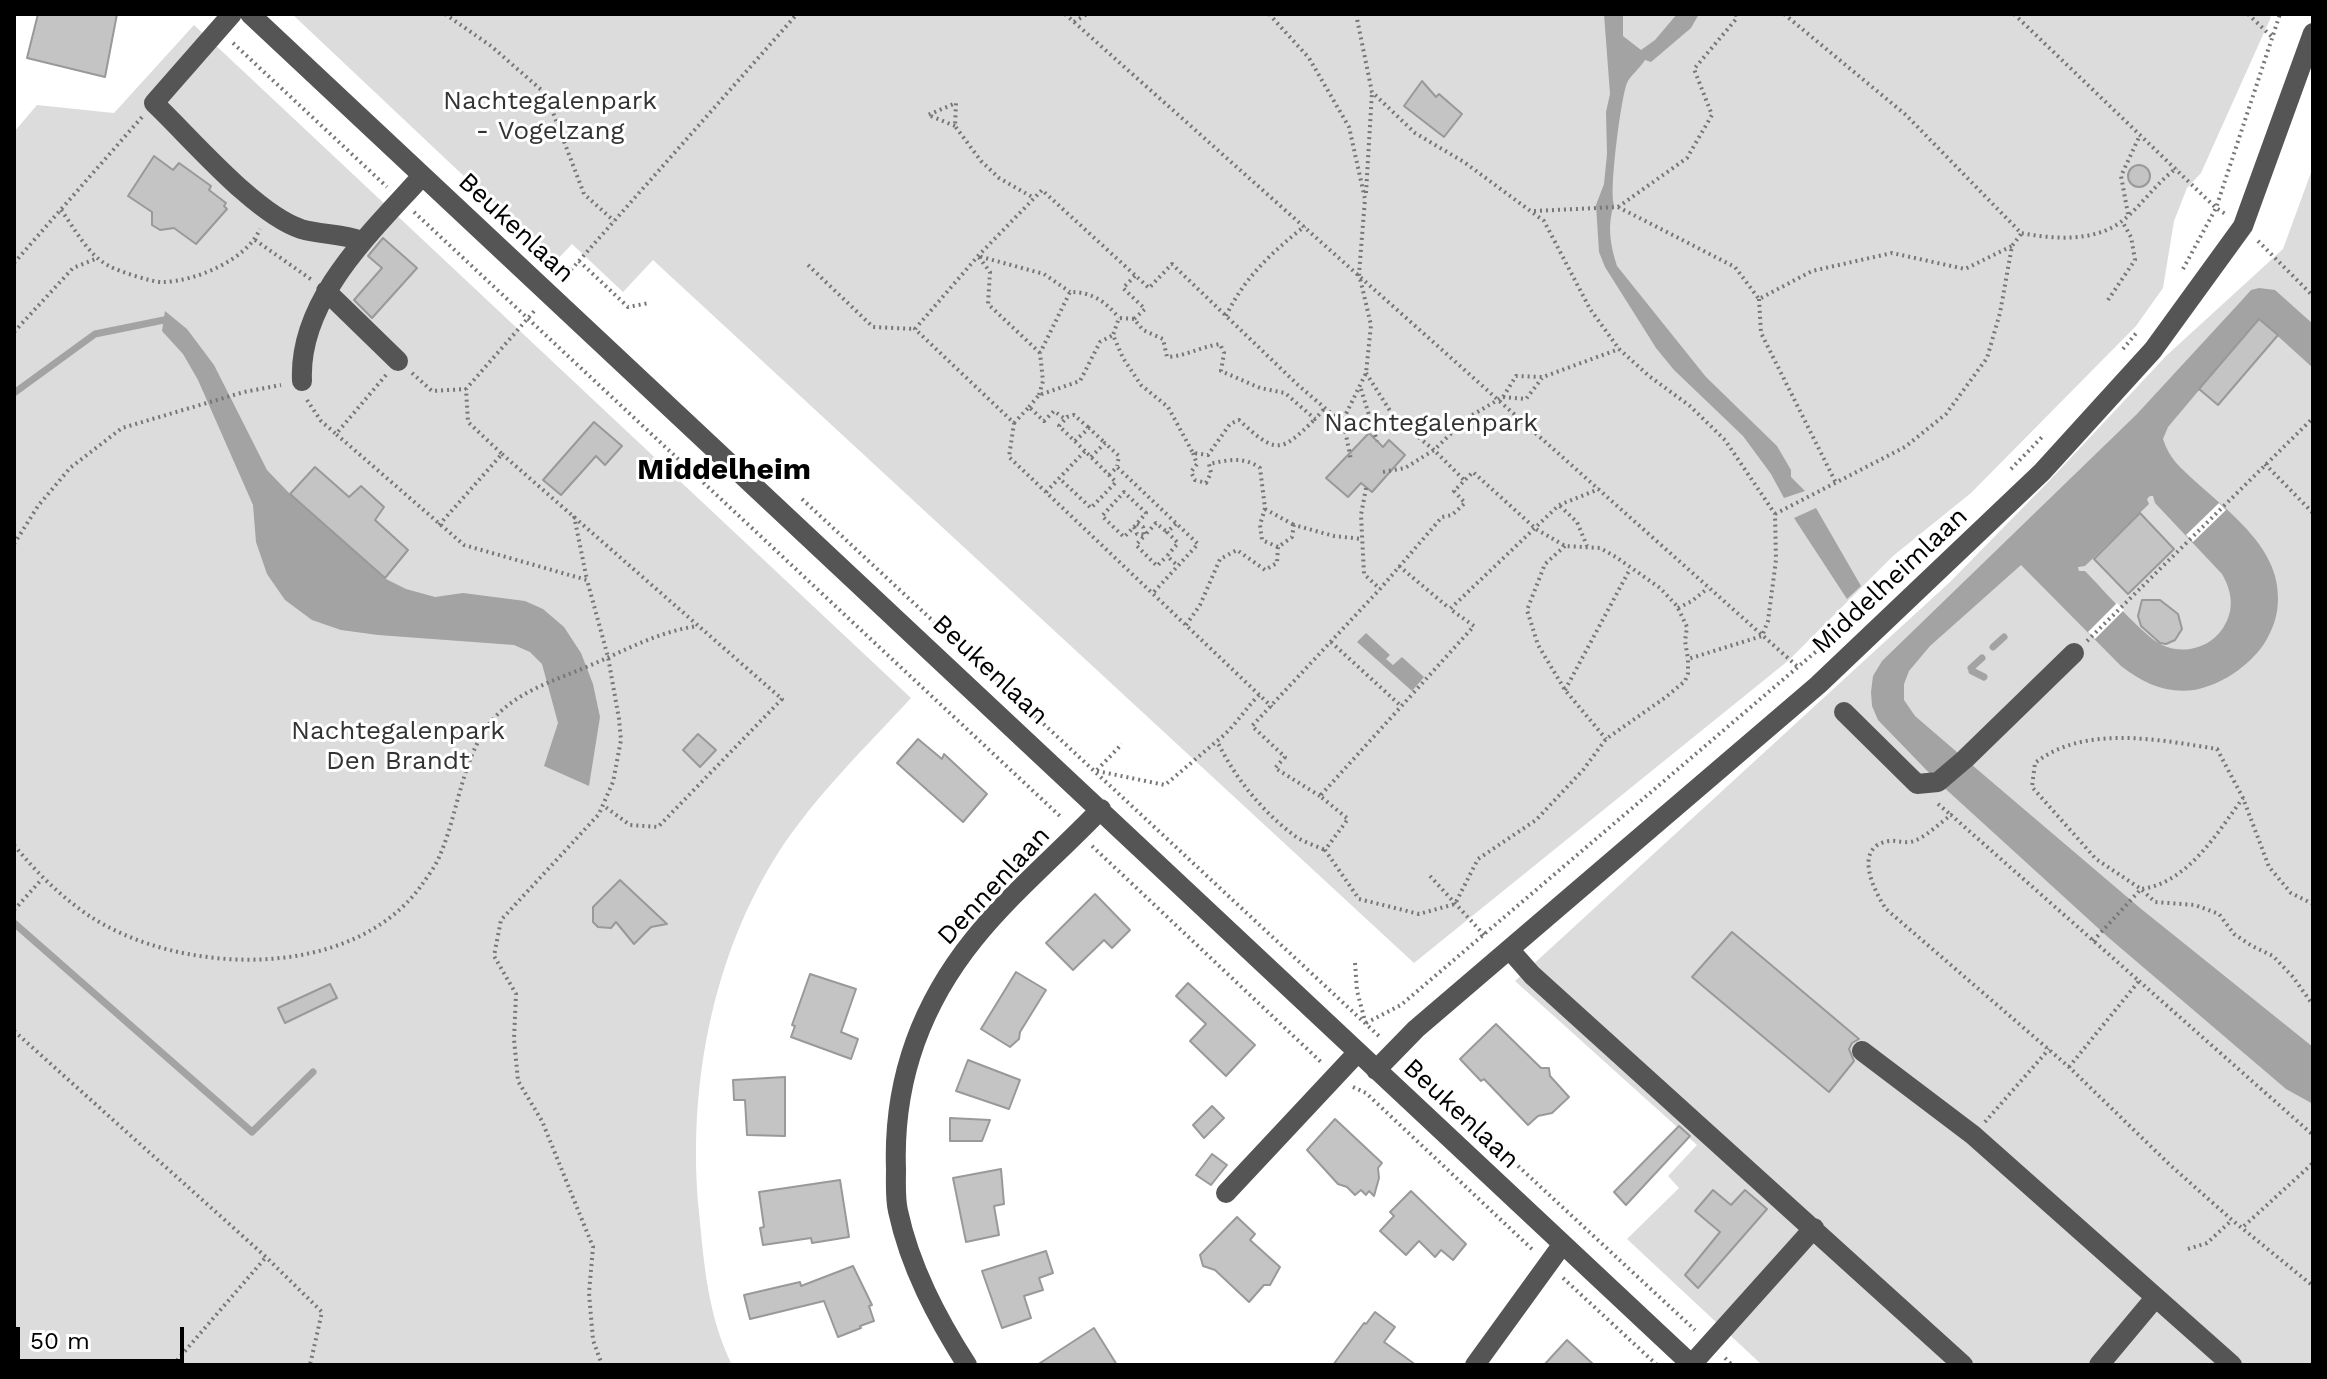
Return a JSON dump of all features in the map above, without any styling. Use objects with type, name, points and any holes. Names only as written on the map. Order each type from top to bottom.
[{"type":"street","name":"Beukenlaan","points":[[250,14],[1692,1365]]},
{"type":"street","points":[[225,22],[154,103],[267,212],[299,228],[346,235],[362,241]]},
{"type":"street","name":"Middelheimlaan","points":[[1376,1070],[1416,1029],[1818,685],[2042,472],[2153,350],[2243,226],[2313,33]]},
{"type":"street","points":[[302,381],[301,364],[326,291],[362,241],[422,176]]},
{"type":"street","points":[[326,291],[398,361]]},
{"type":"street","points":[[1818,685],[1917,784],[1938,782],[2074,653]]},
{"type":"street","name":"Dennenlaan","points":[[967,1365],[945,1331],[922,1283],[897,1209],[895,1147],[899,1095],[917,1037],[941,985],[973,940],[1000,910],[1101,809]]},
{"type":"street","points":[[1507,953],[1963,1365]]},
{"type":"street","points":[[1862,1051],[1973,1135],[2232,1365]]},
{"type":"street","points":[[1226,1193],[1331,1070],[1358,1052]]},
{"type":"street","points":[[1692,1365],[1814,1228]]},
{"type":"street","points":[[1475,1365],[1562,1245]]},
{"type":"street","points":[[2099,1365],[2155,1298]]},
{"type":"path","points":[[445,14],[491,46],[546,94],[584,194],[614,221]]},
{"type":"path","points":[[783,14],[791,22]]},
{"type":"path","points":[[562,281],[797,14]]},
{"type":"path","points":[[1065,14],[1501,398],[1798,668]]},
{"type":"path","points":[[1074,22],[1087,14]]},
{"type":"path","points":[[1269,14],[1309,58],[1349,127],[1365,199]]},
{"type":"path","points":[[1351,460],[1343,420],[1366,373],[1371,325],[1359,274],[1372,92],[1356,14]]},
{"type":"path","points":[[1618,207],[1687,158],[1712,115],[1694,69],[1737,18],[1736,14]]},
{"type":"path","points":[[1784,14],[1906,115],[2021,233],[2047,238],[2077,237],[2101,231],[2122,220],[2177,168]]},
{"type":"path","points":[[2014,14],[2216,208],[2243,226],[2313,296]]},
{"type":"path","points":[[2248,14],[2272,37]]},
{"type":"path","points":[[2183,270],[2216,208],[2279,14]]},
{"type":"path","points":[[225,22],[401,200],[1331,1070],[1366,1093],[1657,1365]]},
{"type":"path","points":[[1372,92],[1415,133],[1464,162],[1544,221],[1590,309],[1619,349],[1690,406],[1725,440],[1775,514],[1776,560],[1768,621],[1762,636]]},
{"type":"path","points":[[14,263],[154,103]]},
{"type":"path","points":[[955,126],[956,103],[928,115],[955,126],[981,161],[999,178],[1034,198]]},
{"type":"path","points":[[2128,214],[2121,176],[2140,135]]},
{"type":"path","points":[[915,329],[978,256],[1042,190],[1149,288],[1172,264],[1325,408],[1343,420]]},
{"type":"path","points":[[1532,211],[1618,207],[1735,267],[1759,299],[1761,333],[1837,483]]},
{"type":"path","points":[[61,210],[98,258],[110,267],[160,283],[207,273],[229,262],[255,240],[302,273]]},
{"type":"path","points":[[2108,300],[2135,260],[2131,237],[2122,220]]},
{"type":"path","points":[[1226,316],[1239,291],[1257,268],[1305,226]]},
{"type":"path","points":[[1775,514],[1905,447],[1946,414],[1987,358],[2000,313],[2012,246],[2021,233]]},
{"type":"path","points":[[1759,299],[1812,271],[1892,253],[1965,269],[2012,246]]},
{"type":"path","points":[[978,256],[1044,274],[1070,292],[1087,292],[1107,304],[1119,318],[1134,319],[1145,309],[1123,288],[1135,276]]},
{"type":"path","points":[[978,256],[990,272],[988,304],[1040,353]]},
{"type":"path","points":[[14,332],[73,268],[98,258]]},
{"type":"path","points":[[579,261],[628,307],[649,303]]},
{"type":"path","points":[[808,265],[873,327],[915,329],[1014,423]]},
{"type":"path","points":[[1070,292],[1040,353],[1043,381],[1039,395],[1014,423],[1009,457],[1272,707]]},
{"type":"path","points":[[537,308],[466,389],[468,422],[782,699],[658,827],[630,825],[604,806]]},
{"type":"path","points":[[1039,395],[1080,381],[1100,342],[1113,335],[1119,318]]},
{"type":"path","points":[[1134,319],[1143,330],[1163,339],[1167,357],[1185,356],[1200,347],[1220,344],[1224,353],[1221,371],[1260,388],[1285,393],[1315,419]]},
{"type":"path","points":[[2120,352],[2146,320]]},
{"type":"path","points":[[1113,335],[1123,358],[1141,385],[1168,407],[1193,453],[1197,464],[1191,472],[1195,480],[1206,483],[1211,473],[1208,455],[1230,424],[1239,420],[1266,443],[1281,446],[1291,442],[1325,408]]},
{"type":"path","points":[[1383,472],[1405,468],[1434,450],[1467,418],[1501,398],[1516,376],[1543,377],[1619,349]]},
{"type":"path","points":[[466,389],[432,391],[398,361],[336,434],[464,545],[587,580]]},
{"type":"path","points":[[1366,373],[1394,417],[1465,481]]},
{"type":"path","points":[[1501,398],[1526,399],[1543,377]]},
{"type":"path","points":[[1360,386],[1377,441]]},
{"type":"path","points":[[14,544],[38,506],[70,468],[122,428],[244,392]]},
{"type":"path","points":[[1029,407],[1044,421],[1054,411],[1065,419]]},
{"type":"path","points":[[1059,478],[1091,508],[1116,482],[1059,426],[1074,415],[1119,456],[1117,467],[1109,475]]},
{"type":"path","points":[[2092,636],[2313,418]]},
{"type":"path","points":[[2011,469],[2053,425]]},
{"type":"path","points":[[1075,442],[1089,428]]},
{"type":"path","points":[[1091,457],[1105,443]]},
{"type":"path","points":[[1046,492],[1085,451]]},
{"type":"path","points":[[1193,453],[1208,455]]},
{"type":"path","points":[[439,525],[502,454]]},
{"type":"path","points":[[1209,464],[1231,459],[1251,461],[1260,468],[1265,508],[1260,525],[1262,540],[1278,547]]},
{"type":"path","points":[[2265,464],[2313,513]]},
{"type":"path","points":[[1117,467],[1198,544],[1152,594]]},
{"type":"path","points":[[1217,741],[1228,764],[1257,800],[1293,835],[1325,850],[1359,899],[1419,914],[1455,904],[1478,859],[1536,820],[1583,770],[1606,739],[1685,681],[1688,673],[1687,627],[1678,608],[1660,588],[1600,548],[1565,546],[1536,529],[1473,472],[1454,491],[1465,503],[1452,515],[1442,517],[1380,589],[1252,726],[1285,757],[1275,768],[1320,796],[1348,819],[1325,850]]},
{"type":"path","points":[[1366,488],[1361,515],[1364,574],[1380,589]]},
{"type":"path","points":[[1450,609],[1559,505],[1599,489]]},
{"type":"path","name":"Beukenlaan","points":[[793,491],[1732,1365]]},
{"type":"path","points":[[1124,492],[1146,513],[1124,537],[1102,516],[1116,501],[1124,492]]},
{"type":"path","points":[[1106,493],[1116,501]]},
{"type":"path","points":[[1135,503],[1144,493]]},
{"type":"path","points":[[1099,499],[1110,508]]},
{"type":"path","points":[[1559,505],[1577,522],[1587,546]]},
{"type":"path","points":[[1265,508],[1294,525],[1334,536],[1362,539]]},
{"type":"path","points":[[574,516],[608,657],[621,740],[613,782],[604,806],[501,920],[494,956],[516,994],[514,1039],[518,1081],[542,1121],[593,1247],[589,1293],[593,1340],[602,1365]]},
{"type":"path","points":[[1156,523],[1167,532],[1178,543],[1157,566],[1136,545],[1156,523]]},
{"type":"path","points":[[1167,532],[1176,524]]},
{"type":"path","points":[[1278,547],[1292,537],[1294,525]]},
{"type":"path","points":[[1135,526],[1143,527],[1145,535]]},
{"type":"path","points":[[1565,546],[1545,564],[1527,610],[1538,645],[1565,690],[1606,739]]},
{"type":"path","points":[[1186,626],[1200,605],[1220,559],[1237,550],[1265,570],[1277,563],[1278,547]]},
{"type":"path","points":[[1167,556],[1178,566]]},
{"type":"path","points":[[1320,796],[1474,626],[1399,566]]},
{"type":"path","points":[[1565,690],[1630,568]]},
{"type":"path","points":[[1678,608],[1708,588]]},
{"type":"path","name":"Middelheimlaan","points":[[1366,1024],[1401,1005],[1854,619]]},
{"type":"path","points":[[14,845],[42,879],[90,916],[140,940],[174,950],[234,960],[269,960],[324,950],[379,925],[403,908],[440,857],[476,745],[498,714],[524,693],[677,628],[698,626]]},
{"type":"path","points":[[1688,659],[1762,636]]},
{"type":"path","points":[[1331,642],[1401,706]]},
{"type":"path","points":[[1096,771],[1165,785],[1232,729],[1240,715],[1259,695]]},
{"type":"path","points":[[2313,904],[2291,893],[2269,867],[2243,798],[2217,749],[2102,738],[2049,751],[2035,763],[2032,787],[2096,859],[2155,902],[2195,905],[2219,914],[2234,934],[2273,956],[2313,1005]]},
{"type":"path","points":[[1096,771],[1122,744]]},
{"type":"path","points":[[2093,941],[2141,889],[2157,887],[2197,859],[2243,798]]},
{"type":"path","points":[[2313,1135],[1951,815],[1913,842],[1888,841],[1876,847],[1869,857],[1868,875],[1886,909],[2049,1049],[2232,1220],[2313,1286]]},
{"type":"path","points":[[1430,876],[1484,935],[1507,953]]},
{"type":"path","points":[[14,910],[42,879]]},
{"type":"path","points":[[1355,963],[1357,991],[1366,1024]]},
{"type":"path","points":[[2069,1067],[2139,981]]},
{"type":"path","points":[[14,1031],[266,1257],[322,1312],[310,1365]]},
{"type":"path","points":[[1973,1135],[2049,1049]]},
{"type":"path","points":[[2243,1227],[2313,1163]]},
{"type":"path","points":[[2188,1249],[2207,1243],[2232,1220]]},
{"type":"path","points":[[173,1365],[266,1257]]},
{"type":"green space","name":"Nachtegalenpark","points":[[292,14],[2267,14],[2271,17],[2201,173],[2187,188],[2174,221],[2163,288],[2136,326],[1971,493],[1893,556],[1789,660],[1414,963],[653,260],[623,292],[572,244],[555,262]]},
{"type":"green space","name":"Nachtegalenpark Den Brandt","points":[[194,25],[911,698],[794,829],[757,891],[721,978],[701,1071],[696,1165],[708,1290],[717,1328],[732,1365],[14,1365],[14,132],[37,105],[114,113]]},
{"type":"green space","points":[[2313,167],[2313,1365],[1762,1365],[1627,1239],[1679,1188],[1668,1176],[1697,1145],[1515,981],[1951,581],[2166,356],[2283,249]]},
{"type":"shaded area","points":[[1604,14],[1623,14],[1623,36],[1641,50],[1655,40],[1677,14],[1699,14],[1691,28],[1651,62],[1645,60],[1627,83],[1614,164],[1614,204],[1610,227],[1613,250],[1617,266],[1706,377],[1777,446],[1791,470],[1791,477],[1805,491],[1784,498],[1743,436],[1674,370],[1656,348],[1605,267],[1599,252],[1596,205],[1604,184],[1606,112],[1610,94]]},
{"type":"shaded area","points":[[2251,290],[2275,290],[2313,324],[2313,368],[2259,319],[2168,427],[2163,439],[2176,463],[2237,519],[2261,547],[2270,563],[2276,580],[2277,611],[2270,633],[2258,652],[2233,674],[2204,688],[2184,691],[2155,686],[2121,666],[2021,565],[1930,646],[1909,671],[1904,684],[1904,700],[1915,716],[2140,908],[2313,1047],[2313,1104],[2286,1089],[2109,938],[1938,782],[1878,720],[1872,706],[1873,676],[1882,661],[2137,414]],"holes":[[[2153,496],[2155,503],[2222,574],[2228,587],[2231,607],[2227,621],[2218,635],[2196,648],[2170,648],[2154,640],[2085,571],[2079,571],[2078,567],[2085,566],[2149,504],[2147,499]]]},
{"type":"shaded area","points":[[165,311],[187,329],[214,365],[267,470],[384,578],[406,589],[435,597],[463,593],[525,601],[543,609],[564,627],[581,653],[593,684],[600,717],[589,786],[544,766],[558,723],[542,664],[530,652],[514,645],[341,630],[312,620],[285,600],[267,574],[256,542],[253,505],[198,380],[183,354],[162,331]]},
{"type":"shaded area","points":[[1816,508],[1861,586],[1847,599],[1794,518]]},
{"type":"shaded area","points":[[1366,633],[1390,655],[1386,659],[1393,665],[1402,657],[1424,677],[1412,691],[1357,642]]},
{"type":"pier","points":[[2219,503],[2226,510],[2193,542],[2186,535]]},
{"type":"pier","points":[[2117,603],[2124,610],[2095,639],[2088,632]]},
{"type":"building","points":[[38,14],[117,14],[105,77],[27,58]]},
{"type":"building","points":[[1422,81],[1436,97],[1439,94],[1462,114],[1444,137],[1404,106]]},
{"type":"building","points":[[154,156],[173,170],[179,163],[211,186],[209,190],[226,203],[224,206],[227,209],[196,244],[174,228],[160,230],[152,225],[152,212],[128,196]]},
{"type":"building","points":[[2139,165],[2147,168],[2150,176],[2147,184],[2139,187],[2131,184],[2128,176],[2131,168]]},
{"type":"building","points":[[383,238],[417,268],[372,318],[354,300],[382,268],[368,256]]},
{"type":"building","points":[[2259,319],[2278,335],[2218,405],[2199,389]]},
{"type":"building","points":[[594,422],[622,446],[605,465],[596,456],[561,495],[543,480]]},
{"type":"building","points":[[1369,433],[1383,447],[1389,440],[1405,455],[1372,492],[1361,483],[1348,497],[1326,478]]},
{"type":"building","points":[[315,467],[349,497],[361,486],[384,507],[375,520],[408,550],[385,578],[290,494]]},
{"type":"building","points":[[2140,513],[2174,549],[2128,594],[2094,559]]},
{"type":"building","points":[[2142,600],[2160,600],[2178,614],[2182,629],[2175,640],[2160,643],[2141,626],[2138,616]]},
{"type":"building","points":[[698,734],[716,750],[700,767],[683,750]]},
{"type":"building","points":[[918,739],[942,759],[944,754],[987,794],[963,822],[897,763]]},
{"type":"building","points":[[620,880],[667,924],[651,927],[634,944],[616,922],[611,928],[598,927],[593,922],[593,907]]},
{"type":"building","points":[[1095,894],[1130,930],[1112,948],[1104,940],[1073,970],[1046,943]]},
{"type":"building","points":[[1732,932],[1859,1039],[1849,1049],[1854,1061],[1829,1092],[1692,977]]},
{"type":"building","points":[[1016,972],[1046,990],[1020,1032],[1019,1039],[1010,1047],[981,1029]]},
{"type":"building","points":[[810,974],[856,989],[841,1032],[858,1039],[851,1059],[791,1037],[795,1026],[792,1025]]},
{"type":"building","points":[[1188,983],[1255,1045],[1226,1076],[1190,1041],[1206,1024],[1176,996]]},
{"type":"building","points":[[330,984],[337,998],[285,1023],[278,1008]]},
{"type":"building","points":[[1496,1024],[1541,1068],[1549,1068],[1550,1076],[1569,1097],[1552,1113],[1538,1116],[1528,1125],[1460,1059]]},
{"type":"building","points":[[968,1060],[1020,1080],[1009,1109],[956,1091]]},
{"type":"building","points":[[785,1077],[785,1136],[747,1135],[745,1100],[734,1100],[733,1080]]},
{"type":"building","points":[[1212,1106],[1224,1118],[1204,1138],[1193,1125]]},
{"type":"building","points":[[950,1118],[990,1120],[982,1141],[950,1141]]},
{"type":"building","points":[[1335,1119],[1382,1163],[1378,1168],[1379,1178],[1374,1196],[1369,1191],[1366,1195],[1361,1190],[1355,1195],[1338,1184],[1307,1150]]},
{"type":"building","points":[[1679,1126],[1690,1136],[1626,1205],[1614,1192]]},
{"type":"building","points":[[1212,1154],[1227,1165],[1211,1185],[1196,1175]]},
{"type":"building","points":[[1001,1169],[1004,1204],[994,1206],[999,1235],[966,1242],[953,1178]]},
{"type":"building","points":[[840,1180],[849,1237],[812,1243],[811,1238],[763,1245],[759,1192]]},
{"type":"building","points":[[1713,1190],[1731,1205],[1745,1190],[1767,1209],[1698,1288],[1685,1275],[1720,1232],[1695,1211]]},
{"type":"building","points":[[1411,1191],[1466,1244],[1453,1260],[1441,1250],[1435,1257],[1419,1241],[1406,1255],[1380,1231],[1394,1216],[1390,1212]]},
{"type":"building","points":[[1237,1217],[1255,1234],[1250,1240],[1280,1267],[1270,1285],[1264,1285],[1249,1302],[1215,1270],[1203,1266],[1200,1255]]},
{"type":"building","points":[[1046,1251],[1053,1273],[1039,1278],[1043,1290],[1024,1296],[1031,1318],[1002,1328],[982,1271]]},
{"type":"building","points":[[853,1266],[872,1305],[869,1306],[874,1321],[861,1328],[838,1337],[824,1301],[750,1319],[744,1295],[800,1282],[801,1286]]},
{"type":"building","points":[[1375,1312],[1395,1327],[1384,1342],[1416,1365],[1333,1365],[1364,1323]]},
{"type":"building","points":[[1094,1328],[1117,1365],[1037,1365]]},
{"type":"building","points":[[1567,1340],[1594,1365],[1544,1365]]},
{"type":"waterway","points":[[14,393],[95,334],[164,320]]},
{"type":"waterway","points":[[1993,647],[2004,637]]},
{"type":"waterway","points":[[1971,668],[1982,658]]},
{"type":"waterway","points":[[1972,671],[1984,677]]},
{"type":"waterway","points":[[14,923],[252,1132],[313,1072]]},
{"type":"district","name":"Middelheim","points":[[724,470]]},
{"type":"park label","name":"Nachtegalenpark - Vogelzang","points":[[550,116]]}]
